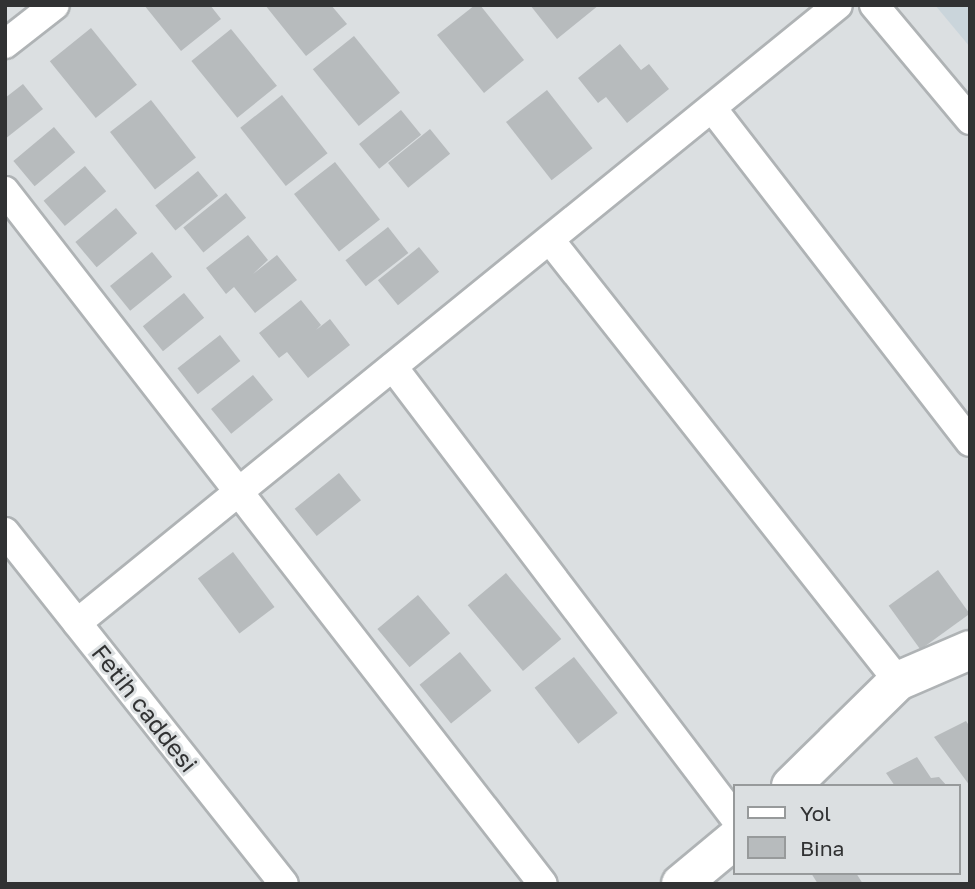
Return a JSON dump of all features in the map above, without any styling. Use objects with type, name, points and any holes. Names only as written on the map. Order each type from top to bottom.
[{"type":"street","points":[[5,44],[55,5]]},
{"type":"street","points":[[77,623],[838,5]]},
{"type":"street","points":[[874,5],[970,120]]},
{"type":"street","points":[[712,108],[970,442]]},
{"type":"street","points":[[5,191],[543,884]]},
{"type":"street","points":[[550,240],[898,681]]},
{"type":"street","points":[[393,368],[734,817]]},
{"type":"street","name":"Fetih caddesi","points":[[5,532],[14,561],[77,623],[272,879]]},
{"type":"street","points":[[793,784],[898,681],[970,650]]},
{"type":"street","points":[[690,881],[734,840]]},
{"type":"shaded area","points":[[935,5],[970,5],[970,47]]},
{"type":"building","points":[[144,5],[210,5],[221,19],[181,51]]},
{"type":"building","points":[[265,5],[331,5],[347,24],[306,56]]},
{"type":"building","points":[[475,5],[480,5],[524,60],[484,93],[437,35]]},
{"type":"building","points":[[530,5],[599,5],[557,39]]},
{"type":"building","points":[[91,28],[137,85],[96,118],[50,61]]},
{"type":"building","points":[[231,29],[277,86],[237,118],[191,61]]},
{"type":"building","points":[[354,36],[400,93],[359,126],[313,69]]},
{"type":"building","points":[[620,44],[641,70],[649,64],[669,89],[627,123],[606,97],[598,103],[578,78]]},
{"type":"building","points":[[23,84],[43,109],[5,139],[5,98]]},
{"type":"building","points":[[547,90],[593,148],[552,180],[506,122]]},
{"type":"building","points":[[282,95],[328,153],[286,186],[240,128]]},
{"type":"building","points":[[151,100],[196,158],[155,190],[110,132]]},
{"type":"building","points":[[401,110],[421,135],[379,169],[359,144]]},
{"type":"building","points":[[54,127],[75,152],[35,186],[13,161]]},
{"type":"building","points":[[430,129],[450,154],[408,188],[388,163]]},
{"type":"building","points":[[335,162],[380,220],[339,252],[294,194]]},
{"type":"building","points":[[85,166],[106,191],[65,226],[44,201]]},
{"type":"building","points":[[198,171],[218,196],[175,230],[155,206]]},
{"type":"building","points":[[226,193],[246,218],[203,252],[183,228]]},
{"type":"building","points":[[116,208],[137,233],[97,267],[75,242]]},
{"type":"building","points":[[388,227],[408,253],[366,286],[345,260]]},
{"type":"building","points":[[248,235],[268,260],[253,274],[277,255],[297,280],[255,313],[234,287],[226,294],[206,268]]},
{"type":"building","points":[[419,247],[439,272],[398,305],[378,280]]},
{"type":"building","points":[[152,252],[172,277],[130,311],[110,286]]},
{"type":"building","points":[[184,293],[204,318],[163,351],[143,326]]},
{"type":"building","points":[[301,300],[321,325],[316,330],[330,319],[350,345],[308,378],[287,352],[279,358],[259,333]]},
{"type":"building","points":[[220,335],[240,361],[198,394],[177,368]]},
{"type":"building","points":[[253,375],[273,400],[231,434],[211,409]]},
{"type":"building","points":[[339,473],[361,500],[317,536],[295,509]]},
{"type":"building","points":[[233,552],[275,607],[239,634],[198,578]]},
{"type":"building","points":[[938,570],[970,614],[920,650],[889,606]]},
{"type":"building","points":[[506,573],[561,639],[523,671],[468,605]]},
{"type":"building","points":[[418,595],[450,633],[410,667],[377,629]]},
{"type":"building","points":[[460,652],[491,691],[451,724],[420,685]]},
{"type":"building","points":[[574,657],[618,713],[578,744],[535,688]]},
{"type":"building","points":[[966,721],[970,727],[970,786],[934,737]]},
{"type":"building","points":[[917,757],[931,778],[939,777],[945,784],[894,784],[886,773]]},
{"type":"building","points":[[812,875],[857,875],[863,884],[818,884]]}]
